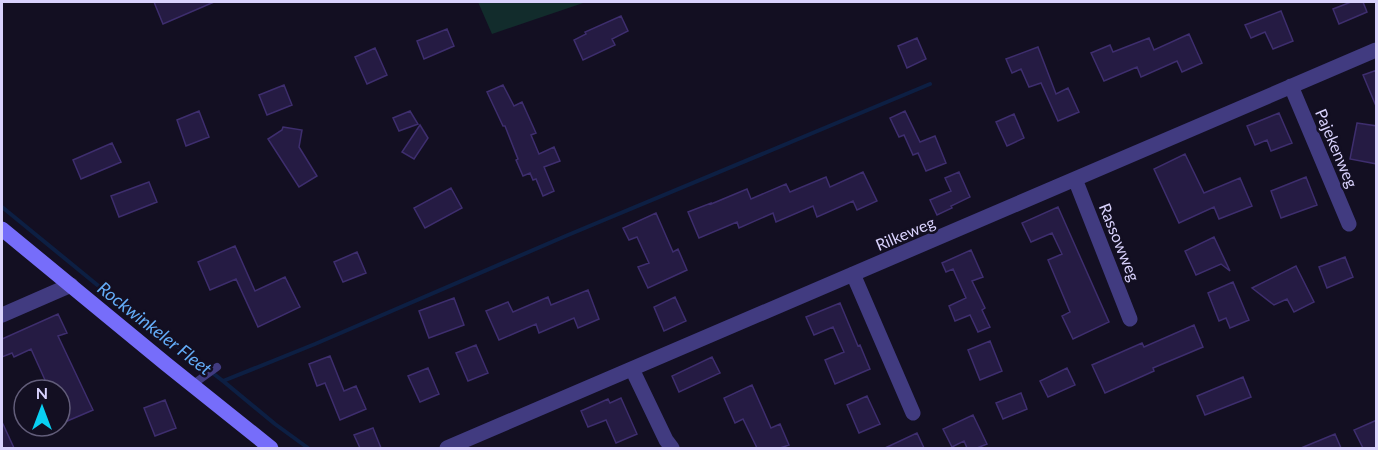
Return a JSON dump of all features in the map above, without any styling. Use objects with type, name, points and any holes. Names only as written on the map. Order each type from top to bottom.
[{"type":"main road","points":[[2,229],[271,448]]},
{"type":"street","name":"Rilkeweg","points":[[447,448],[1377,50]]},
{"type":"street","name":"Pajekenweg","points":[[1291,86],[1348,224]]},
{"type":"street","name":"Rassowweg","points":[[1075,179],[1131,319]]},
{"type":"street","points":[[853,274],[913,413]]},
{"type":"street","points":[[2,315],[71,285]]},
{"type":"street","points":[[632,369],[672,448]]},
{"type":"lane","points":[[192,385],[217,367]]},
{"type":"green space","points":[[478,2],[586,2],[492,34]]},
{"type":"building","points":[[154,2],[214,2],[163,24]]},
{"type":"building","points":[[1351,2],[1363,2],[1367,12],[1339,24],[1333,9]]},
{"type":"building","points":[[1281,11],[1293,41],[1273,49],[1265,32],[1251,38],[1245,25]]},
{"type":"building","points":[[621,16],[628,31],[612,39],[615,45],[583,60],[574,40],[586,34],[585,32]]},
{"type":"building","points":[[447,29],[454,46],[424,59],[417,41]]},
{"type":"building","points":[[1189,34],[1202,63],[1182,72],[1177,61],[1141,77],[1137,67],[1104,81],[1091,53],[1110,45],[1113,52],[1149,38],[1154,50]]},
{"type":"building","points":[[917,38],[926,59],[907,68],[898,46]]},
{"type":"building","points":[[1038,47],[1056,94],[1068,88],[1079,112],[1058,121],[1041,83],[1029,87],[1021,69],[1012,73],[1006,59]]},
{"type":"building","points":[[375,48],[387,75],[367,84],[355,57]]},
{"type":"building","points":[[1377,70],[1377,106],[1376,106],[1363,75]]},
{"type":"building","points":[[284,85],[292,105],[267,115],[259,95]]},
{"type":"building","points":[[503,85],[514,106],[522,102],[536,133],[531,135],[539,154],[554,147],[560,161],[544,167],[554,191],[543,196],[536,179],[533,180],[530,173],[523,176],[505,126],[487,92]]},
{"type":"building","points":[[199,111],[209,137],[186,146],[177,120]]},
{"type":"building","points":[[410,111],[418,124],[399,131],[393,118]]},
{"type":"building","points":[[905,111],[920,142],[935,136],[946,163],[926,171],[918,153],[913,155],[904,135],[899,137],[890,118]]},
{"type":"building","points":[[1279,113],[1292,143],[1271,151],[1267,140],[1255,145],[1247,126]]},
{"type":"building","points":[[1014,114],[1024,138],[1007,146],[996,122]]},
{"type":"building","points":[[1357,123],[1377,126],[1377,164],[1350,159]]},
{"type":"building","points":[[420,125],[428,138],[414,159],[402,152]]},
{"type":"building","points":[[283,127],[302,130],[299,147],[317,176],[299,187],[268,139]]},
{"type":"building","points":[[112,143],[121,162],[81,179],[73,160]]},
{"type":"building","points":[[1185,154],[1204,193],[1240,178],[1252,206],[1219,219],[1214,207],[1179,223],[1154,169]]},
{"type":"building","points":[[863,172],[877,201],[857,210],[853,201],[817,217],[813,206],[776,222],[773,213],[739,228],[737,222],[699,238],[688,212],[747,189],[751,199],[786,184],[790,192],[826,177],[830,187]]},
{"type":"building","points":[[959,172],[970,197],[937,215],[930,200],[951,191],[945,178]]},
{"type":"building","points":[[1306,177],[1317,205],[1281,218],[1271,191]]},
{"type":"building","points":[[149,182],[157,202],[119,217],[111,196]]},
{"type":"building","points":[[451,188],[462,208],[425,228],[414,208]]},
{"type":"building","points":[[1058,207],[1109,322],[1073,339],[1062,316],[1070,312],[1048,260],[1062,254],[1052,233],[1031,242],[1022,223]]},
{"type":"building","points":[[656,213],[673,252],[678,249],[687,270],[648,288],[638,267],[649,263],[637,237],[629,240],[623,228]]},
{"type":"building","points":[[1214,237],[1230,271],[1221,264],[1196,275],[1185,251]]},
{"type":"building","points":[[235,246],[255,291],[285,277],[300,307],[258,327],[236,279],[210,290],[198,262]]},
{"type":"building","points":[[971,250],[983,277],[972,281],[985,308],[982,310],[990,327],[978,332],[970,315],[955,321],[949,306],[966,298],[953,269],[946,272],[942,263]]},
{"type":"building","points":[[357,252],[366,273],[343,282],[334,262]]},
{"type":"building","points":[[1345,257],[1353,277],[1327,288],[1319,267]]},
{"type":"building","points":[[1296,266],[1314,302],[1294,312],[1287,299],[1274,305],[1252,288]]},
{"type":"building","points":[[1233,282],[1249,320],[1230,328],[1226,318],[1219,321],[1208,293]]},
{"type":"building","points":[[588,290],[599,319],[578,328],[574,318],[539,333],[536,324],[499,340],[486,311],[508,302],[513,312],[548,297],[551,305]]},
{"type":"building","points":[[675,297],[686,321],[664,331],[654,307]]},
{"type":"building","points":[[454,298],[464,325],[429,338],[419,311]]},
{"type":"building","points":[[840,303],[870,369],[835,384],[825,360],[844,352],[833,327],[814,335],[806,317]]},
{"type":"building","points":[[58,314],[67,333],[58,336],[93,410],[72,419],[72,378],[44,378],[31,349],[14,357],[12,353],[2,357],[2,339]]},
{"type":"building","points":[[1194,325],[1203,347],[1153,368],[1154,371],[1105,393],[1092,365],[1142,343],[1144,347]]},
{"type":"building","points":[[990,341],[1002,371],[980,380],[968,350]]},
{"type":"building","points":[[476,345],[488,373],[468,381],[456,353]]},
{"type":"building","points":[[330,356],[344,391],[356,386],[366,409],[340,420],[325,383],[317,386],[309,364]]},
{"type":"building","points":[[712,357],[720,373],[679,392],[672,376]]},
{"type":"building","points":[[428,368],[439,394],[420,402],[408,376]]},
{"type":"building","points":[[1067,368],[1075,385],[1048,397],[1040,381]]},
{"type":"building","points":[[1243,377],[1251,397],[1205,415],[1197,396]]},
{"type":"building","points":[[752,385],[771,428],[780,424],[789,445],[780,448],[757,448],[743,419],[735,423],[724,398]]},
{"type":"building","points":[[1021,393],[1027,409],[1003,419],[996,403]]},
{"type":"building","points":[[867,396],[880,424],[859,433],[847,405]]},
{"type":"building","points":[[621,398],[637,434],[616,443],[606,420],[588,427],[581,411],[608,399],[610,403]]},
{"type":"building","points":[[165,400],[176,428],[155,436],[144,408]]},
{"type":"building","points":[[973,415],[987,444],[977,448],[967,448],[964,441],[952,447],[943,429]]},
{"type":"building","points":[[1377,420],[1377,448],[1363,448],[1354,430]]},
{"type":"building","points":[[2,422],[14,448],[2,448]]},
{"type":"building","points":[[373,428],[381,448],[360,448],[354,435]]},
{"type":"building","points":[[917,433],[924,448],[885,448]]},
{"type":"building","points":[[1335,434],[1341,448],[1301,448]]},
{"type":"waterway","points":[[223,381],[930,84]]},
{"type":"waterway","name":"Rockwinkeler Fleet","points":[[2,207],[101,288],[308,448]]}]
